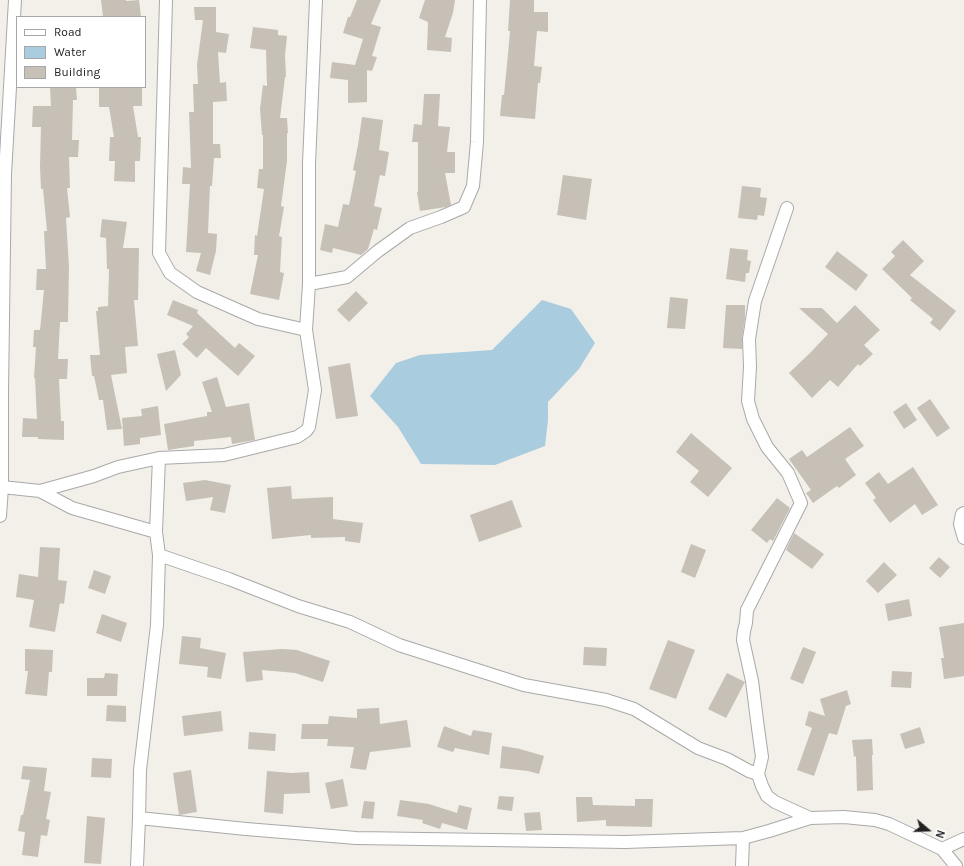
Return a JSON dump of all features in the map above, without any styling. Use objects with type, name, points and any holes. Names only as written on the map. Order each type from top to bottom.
[{"type":"street","points":[[0,516],[2,486],[2,392],[6,174],[15,0]]},
{"type":"street","points":[[166,0],[160,253],[170,273],[197,292],[258,320],[306,330]]},
{"type":"street","points":[[40,491],[94,476],[118,467],[159,458],[224,455],[297,437],[309,427],[315,390],[306,330],[309,284],[309,164],[316,0]]},
{"type":"street","points":[[309,284],[347,277],[378,251],[410,228],[464,207],[473,186],[477,142],[480,0]]},
{"type":"street","points":[[787,208],[755,301],[749,340],[750,367],[748,401],[767,447],[788,473],[801,503],[747,610],[743,640],[752,681],[762,757],[758,774],[762,786],[767,796],[776,802],[810,818]]},
{"type":"street","points":[[137,866],[140,818],[140,770],[157,625],[160,555],[156,532],[159,458]]},
{"type":"street","points":[[2,486],[40,491],[72,508],[156,532]]},
{"type":"street","points":[[964,513],[962,514],[960,524],[964,538]]},
{"type":"street","points":[[160,555],[229,579],[298,606],[350,622],[399,645],[524,685],[606,700],[634,709],[698,748],[727,758],[749,771],[758,774]]},
{"type":"street","points":[[140,818],[356,838],[625,842],[743,838],[810,818],[844,818],[875,820],[889,824],[942,850],[956,866]]},
{"type":"street","points":[[742,866],[743,838]]},
{"type":"street","points":[[942,850],[964,839]]},
{"type":"water","points":[[542,300],[571,309],[595,343],[579,369],[548,402],[548,420],[545,446],[495,465],[421,464],[398,427],[370,396],[396,363],[420,355],[492,350]]},
{"type":"building","points":[[101,0],[139,0],[141,16],[103,16]]},
{"type":"building","points":[[357,0],[381,0],[371,24],[381,27],[372,56],[377,57],[372,71],[367,70],[367,102],[348,103],[348,80],[330,78],[332,62],[355,65],[363,39],[343,33],[348,17],[350,17]]},
{"type":"building","points":[[425,0],[455,0],[453,13],[445,37],[452,38],[451,52],[427,50],[428,22],[419,18]]},
{"type":"building","points":[[510,0],[534,0],[534,12],[548,12],[548,32],[537,31],[534,66],[542,67],[540,83],[538,83],[535,119],[500,116],[502,95],[504,95],[510,31],[508,31]]},
{"type":"building","points":[[194,7],[216,7],[216,32],[229,34],[226,53],[218,52],[220,83],[226,82],[227,101],[213,102],[213,144],[220,144],[221,158],[214,158],[212,186],[210,186],[208,233],[217,234],[216,251],[210,275],[196,271],[201,253],[186,252],[190,184],[182,184],[183,167],[191,168],[189,112],[194,112],[193,84],[198,84],[197,65],[203,20],[195,20]]},
{"type":"building","points":[[253,27],[278,30],[278,35],[287,36],[285,55],[286,77],[280,118],[287,118],[288,133],[287,161],[281,206],[284,207],[279,236],[282,237],[280,272],[284,273],[279,300],[250,294],[258,255],[254,255],[255,235],[257,236],[264,189],[257,188],[259,169],[263,169],[263,135],[260,109],[263,85],[267,86],[266,50],[250,48]]},
{"type":"building","points":[[50,88],[76,88],[77,100],[73,100],[72,140],[79,140],[78,157],[69,157],[70,188],[67,188],[70,217],[66,218],[69,267],[68,322],[60,322],[58,359],[68,359],[67,379],[59,379],[61,421],[64,421],[64,440],[22,437],[23,418],[37,419],[34,378],[36,347],[33,347],[34,330],[40,330],[44,290],[36,290],[37,269],[46,269],[44,231],[47,231],[43,189],[41,189],[40,167],[41,127],[32,127],[33,106],[51,106]]},
{"type":"building","points":[[99,88],[142,88],[142,106],[133,106],[138,137],[141,137],[140,161],[135,161],[135,182],[114,181],[115,161],[109,161],[110,137],[114,137],[109,107],[99,107]]},
{"type":"building","points":[[424,94],[440,94],[438,126],[450,127],[447,152],[455,152],[455,173],[445,173],[451,205],[420,211],[417,192],[418,142],[412,142],[414,124],[422,125]]},
{"type":"building","points":[[362,117],[383,120],[379,150],[389,152],[385,176],[380,175],[374,206],[382,208],[377,230],[374,229],[368,249],[361,255],[333,248],[332,253],[320,250],[325,224],[338,227],[343,204],[349,205],[356,171],[353,170]]},
{"type":"building","points":[[563,175],[592,179],[586,220],[557,215]]},
{"type":"building","points":[[742,186],[761,188],[760,197],[767,198],[764,216],[758,215],[757,220],[738,218]]},
{"type":"building","points":[[102,219],[127,222],[123,248],[139,248],[138,300],[134,300],[138,346],[125,347],[127,373],[111,375],[122,429],[107,430],[103,400],[99,400],[94,376],[92,376],[90,355],[100,355],[96,311],[98,311],[98,307],[108,306],[109,269],[107,269],[106,238],[100,237]]},
{"type":"building","points":[[903,240],[924,261],[910,275],[956,311],[940,331],[930,323],[933,319],[910,300],[912,298],[882,269],[895,256],[891,252]]},
{"type":"building","points":[[730,248],[748,250],[747,260],[751,261],[749,273],[746,273],[745,282],[726,279]]},
{"type":"building","points":[[837,251],[868,275],[856,291],[825,267]]},
{"type":"building","points":[[356,291],[368,303],[349,322],[337,310]]},
{"type":"building","points":[[670,297],[688,299],[685,329],[667,328]]},
{"type":"building","points":[[173,300],[198,310],[197,313],[235,348],[239,343],[255,356],[238,376],[206,348],[197,358],[182,344],[189,337],[186,334],[193,326],[167,315]]},
{"type":"building","points":[[726,305],[745,305],[742,349],[723,348]]},
{"type":"building","points":[[855,305],[880,330],[864,345],[873,354],[860,366],[858,364],[838,387],[830,380],[812,398],[789,373],[828,334],[799,308],[822,308],[837,323]]},
{"type":"building","points":[[175,350],[181,375],[166,391],[157,354]]},
{"type":"building","points":[[350,363],[358,416],[336,419],[328,367]]},
{"type":"building","points":[[217,377],[226,407],[249,403],[255,440],[232,444],[231,437],[194,441],[194,446],[168,450],[164,424],[207,416],[207,412],[212,412],[202,382]]},
{"type":"building","points":[[930,399],[950,428],[937,437],[917,408]]},
{"type":"building","points":[[906,403],[917,420],[904,429],[893,412]]},
{"type":"building","points":[[158,406],[161,435],[140,438],[140,444],[124,446],[122,418],[142,416],[141,409]]},
{"type":"building","points":[[850,427],[864,446],[845,459],[856,475],[839,488],[837,486],[813,503],[806,493],[811,490],[789,459],[802,450],[807,457]]},
{"type":"building","points":[[691,433],[732,468],[708,497],[690,482],[699,471],[676,452]]},
{"type":"building","points":[[913,467],[938,505],[922,515],[915,504],[890,523],[873,500],[876,498],[865,483],[879,472],[888,484]]},
{"type":"building","points":[[205,480],[231,485],[225,513],[210,510],[213,497],[186,501],[183,483]]},
{"type":"building","points":[[291,486],[292,499],[333,497],[333,519],[363,523],[360,543],[345,541],[345,537],[311,538],[311,535],[272,539],[267,488]]},
{"type":"building","points":[[777,498],[790,508],[773,541],[770,539],[767,543],[751,530]]},
{"type":"building","points":[[512,500],[522,527],[479,542],[470,515]]},
{"type":"building","points":[[794,533],[824,554],[812,569],[786,550]]},
{"type":"building","points":[[691,544],[706,550],[695,578],[681,572]]},
{"type":"building","points":[[40,547],[60,548],[58,580],[67,581],[64,604],[60,603],[55,632],[29,627],[34,600],[16,597],[19,574],[38,577]]},
{"type":"building","points":[[939,557],[950,567],[940,578],[929,568]]},
{"type":"building","points":[[884,562],[897,575],[878,593],[866,581]]},
{"type":"building","points":[[94,570],[111,576],[105,594],[88,588]]},
{"type":"building","points":[[909,599],[912,616],[888,621],[885,604]]},
{"type":"building","points":[[102,614],[127,623],[121,642],[96,633]]},
{"type":"building","points":[[964,623],[964,676],[944,679],[941,658],[944,658],[939,627]]},
{"type":"building","points":[[182,636],[201,638],[200,648],[226,653],[221,679],[207,677],[208,667],[179,664]]},
{"type":"building","points":[[668,640],[695,650],[676,699],[649,689]]},
{"type":"building","points":[[584,647],[607,648],[606,666],[583,665]]},
{"type":"building","points":[[803,647],[816,652],[803,684],[790,679]]},
{"type":"building","points":[[25,649],[53,650],[52,672],[49,672],[47,696],[25,694],[28,671],[25,671]]},
{"type":"building","points":[[282,649],[297,650],[330,661],[323,682],[295,673],[262,670],[263,680],[246,682],[243,652]]},
{"type":"building","points":[[892,671],[912,672],[911,688],[891,687]]},
{"type":"building","points":[[105,673],[118,674],[117,696],[87,696],[87,678],[104,678]]},
{"type":"building","points":[[727,673],[745,682],[726,718],[708,709]]},
{"type":"building","points":[[847,690],[851,704],[846,706],[837,735],[829,733],[814,776],[797,770],[812,728],[805,725],[809,711],[825,716],[820,699]]},
{"type":"building","points":[[107,705],[126,706],[126,722],[106,721]]},
{"type":"building","points":[[379,708],[380,724],[407,720],[411,747],[370,752],[366,770],[350,768],[354,747],[327,746],[328,739],[301,739],[302,724],[328,724],[329,716],[357,718],[357,709]]},
{"type":"building","points":[[221,711],[223,731],[184,736],[182,716]]},
{"type":"building","points":[[444,726],[471,736],[473,730],[492,733],[489,755],[455,748],[453,752],[437,747]]},
{"type":"building","points":[[920,727],[925,743],[905,749],[900,734]]},
{"type":"building","points":[[249,732],[276,734],[275,751],[248,749]]},
{"type":"building","points":[[872,739],[873,790],[857,791],[856,756],[854,757],[852,740]]},
{"type":"building","points":[[502,746],[521,749],[544,756],[539,774],[528,771],[500,768]]},
{"type":"building","points":[[92,758],[112,759],[111,778],[91,777]]},
{"type":"building","points":[[23,766],[47,768],[44,791],[51,792],[46,819],[50,820],[47,836],[41,835],[38,857],[22,855],[25,832],[18,831],[21,815],[23,815],[30,780],[21,779]]},
{"type":"building","points":[[191,770],[197,812],[179,815],[173,773]]},
{"type":"building","points":[[267,771],[292,773],[309,772],[310,793],[284,794],[283,814],[264,812]]},
{"type":"building","points":[[343,779],[348,806],[331,809],[325,783]]},
{"type":"building","points":[[499,796],[514,797],[512,811],[497,809]]},
{"type":"building","points":[[576,797],[592,797],[593,805],[635,806],[635,799],[653,799],[652,827],[606,826],[606,820],[577,822]]},
{"type":"building","points":[[400,800],[429,804],[457,813],[459,805],[472,808],[467,830],[442,823],[440,829],[422,823],[423,820],[397,816]]},
{"type":"building","points":[[364,801],[375,802],[373,819],[361,818]]},
{"type":"building","points":[[540,812],[542,830],[526,831],[524,813]]},
{"type":"building","points":[[87,816],[105,818],[101,864],[84,863]]}]
